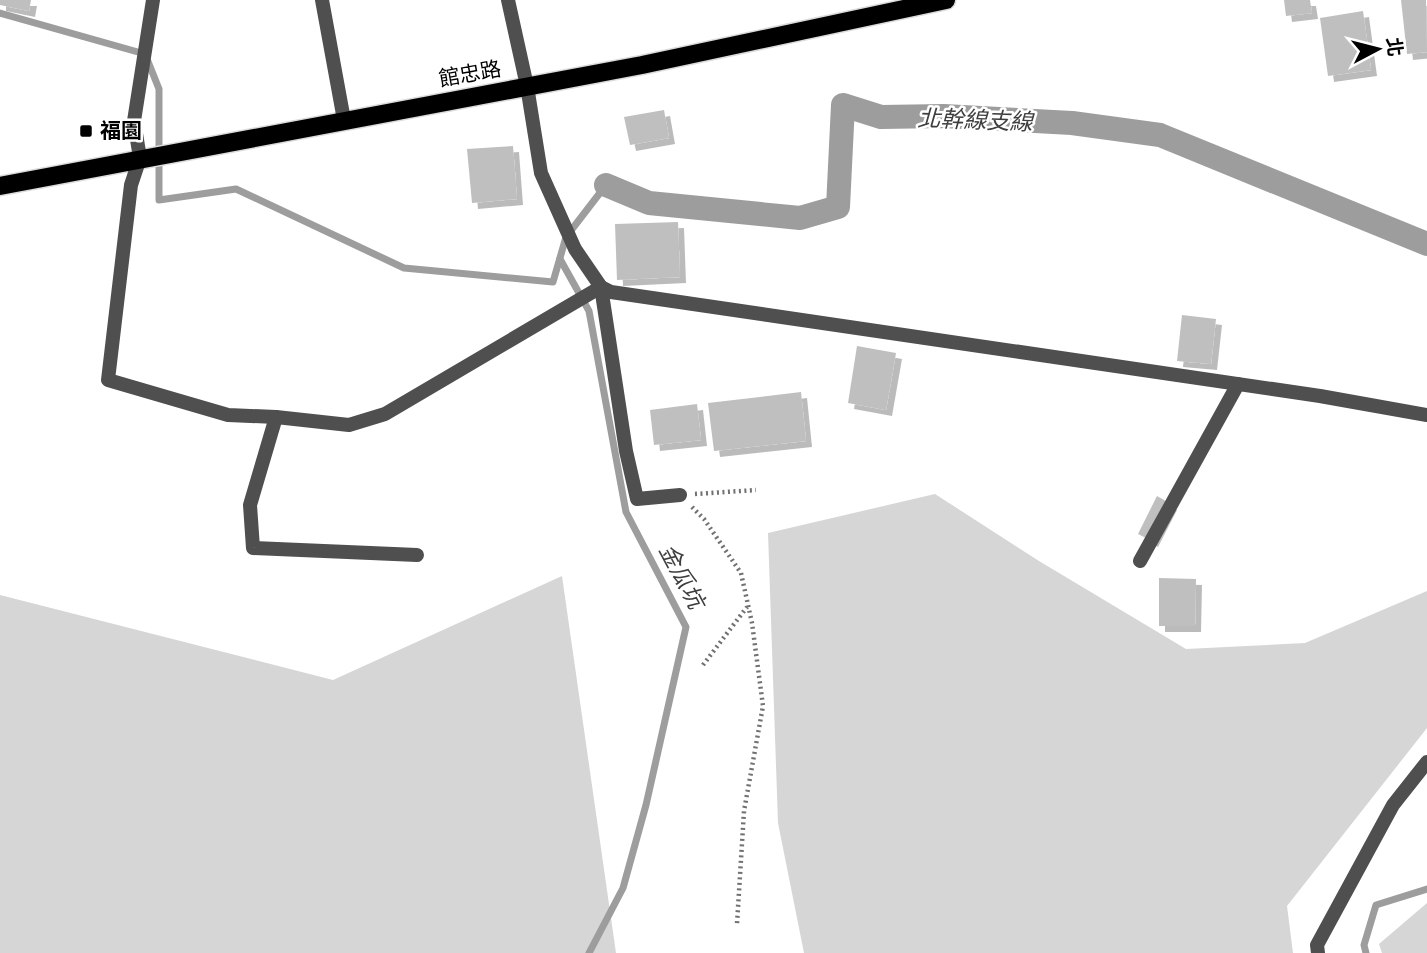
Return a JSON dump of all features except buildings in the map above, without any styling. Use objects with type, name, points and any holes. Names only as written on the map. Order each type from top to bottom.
[{"type":"main road","name":"館忠路","points":[[0,186],[642,65],[946,0]]},
{"type":"street","points":[[153,0],[134,121],[140,158],[131,185],[108,380],[228,415],[349,425],[385,414],[601,287]]},
{"type":"street","points":[[321,0],[344,120]]},
{"type":"street","points":[[508,0],[527,86],[541,173],[575,249],[601,287],[626,451],[637,499],[680,495]]},
{"type":"street","points":[[601,287],[611,292],[1238,384],[1427,415]]},
{"type":"street","points":[[1140,561],[1238,384]]},
{"type":"street","points":[[276,417],[250,505],[253,548],[417,555]]},
{"type":"street","points":[[1318,953],[1317,945],[1393,805],[1427,762]]},
{"type":"path","points":[[680,495],[756,490]]},
{"type":"path","points":[[680,495],[704,519],[741,573],[763,706],[744,811],[737,923]]},
{"type":"path","points":[[703,664],[748,606]]},
{"type":"shaded area","points":[[935,494],[1039,561],[1186,649],[1305,643],[1427,591],[1427,728],[1287,906],[1293,953],[804,953],[778,823],[768,533]]},
{"type":"shaded area","points":[[562,576],[616,953],[0,953],[0,595],[333,680]]},
{"type":"shaded area","points":[[1427,903],[1427,953],[1382,953],[1379,944]]},
{"type":"waterway","points":[[0,13],[145,54],[159,89],[159,200],[236,189],[404,268],[553,282],[566,237],[606,185]]},
{"type":"waterway","name":"北幹線支線","points":[[606,185],[649,203],[800,218],[838,207],[843,105],[881,117],[944,116],[1072,123],[1160,135],[1427,244]]},
{"type":"waterway","name":"金瓜坑","points":[[560,259],[589,311],[626,512],[686,627],[646,805],[623,888],[589,953]]},
{"type":"waterway","points":[[1366,953],[1364,945],[1376,905],[1427,889]]},
{"type":"place","name":"福園","points":[[86,131]]}]
